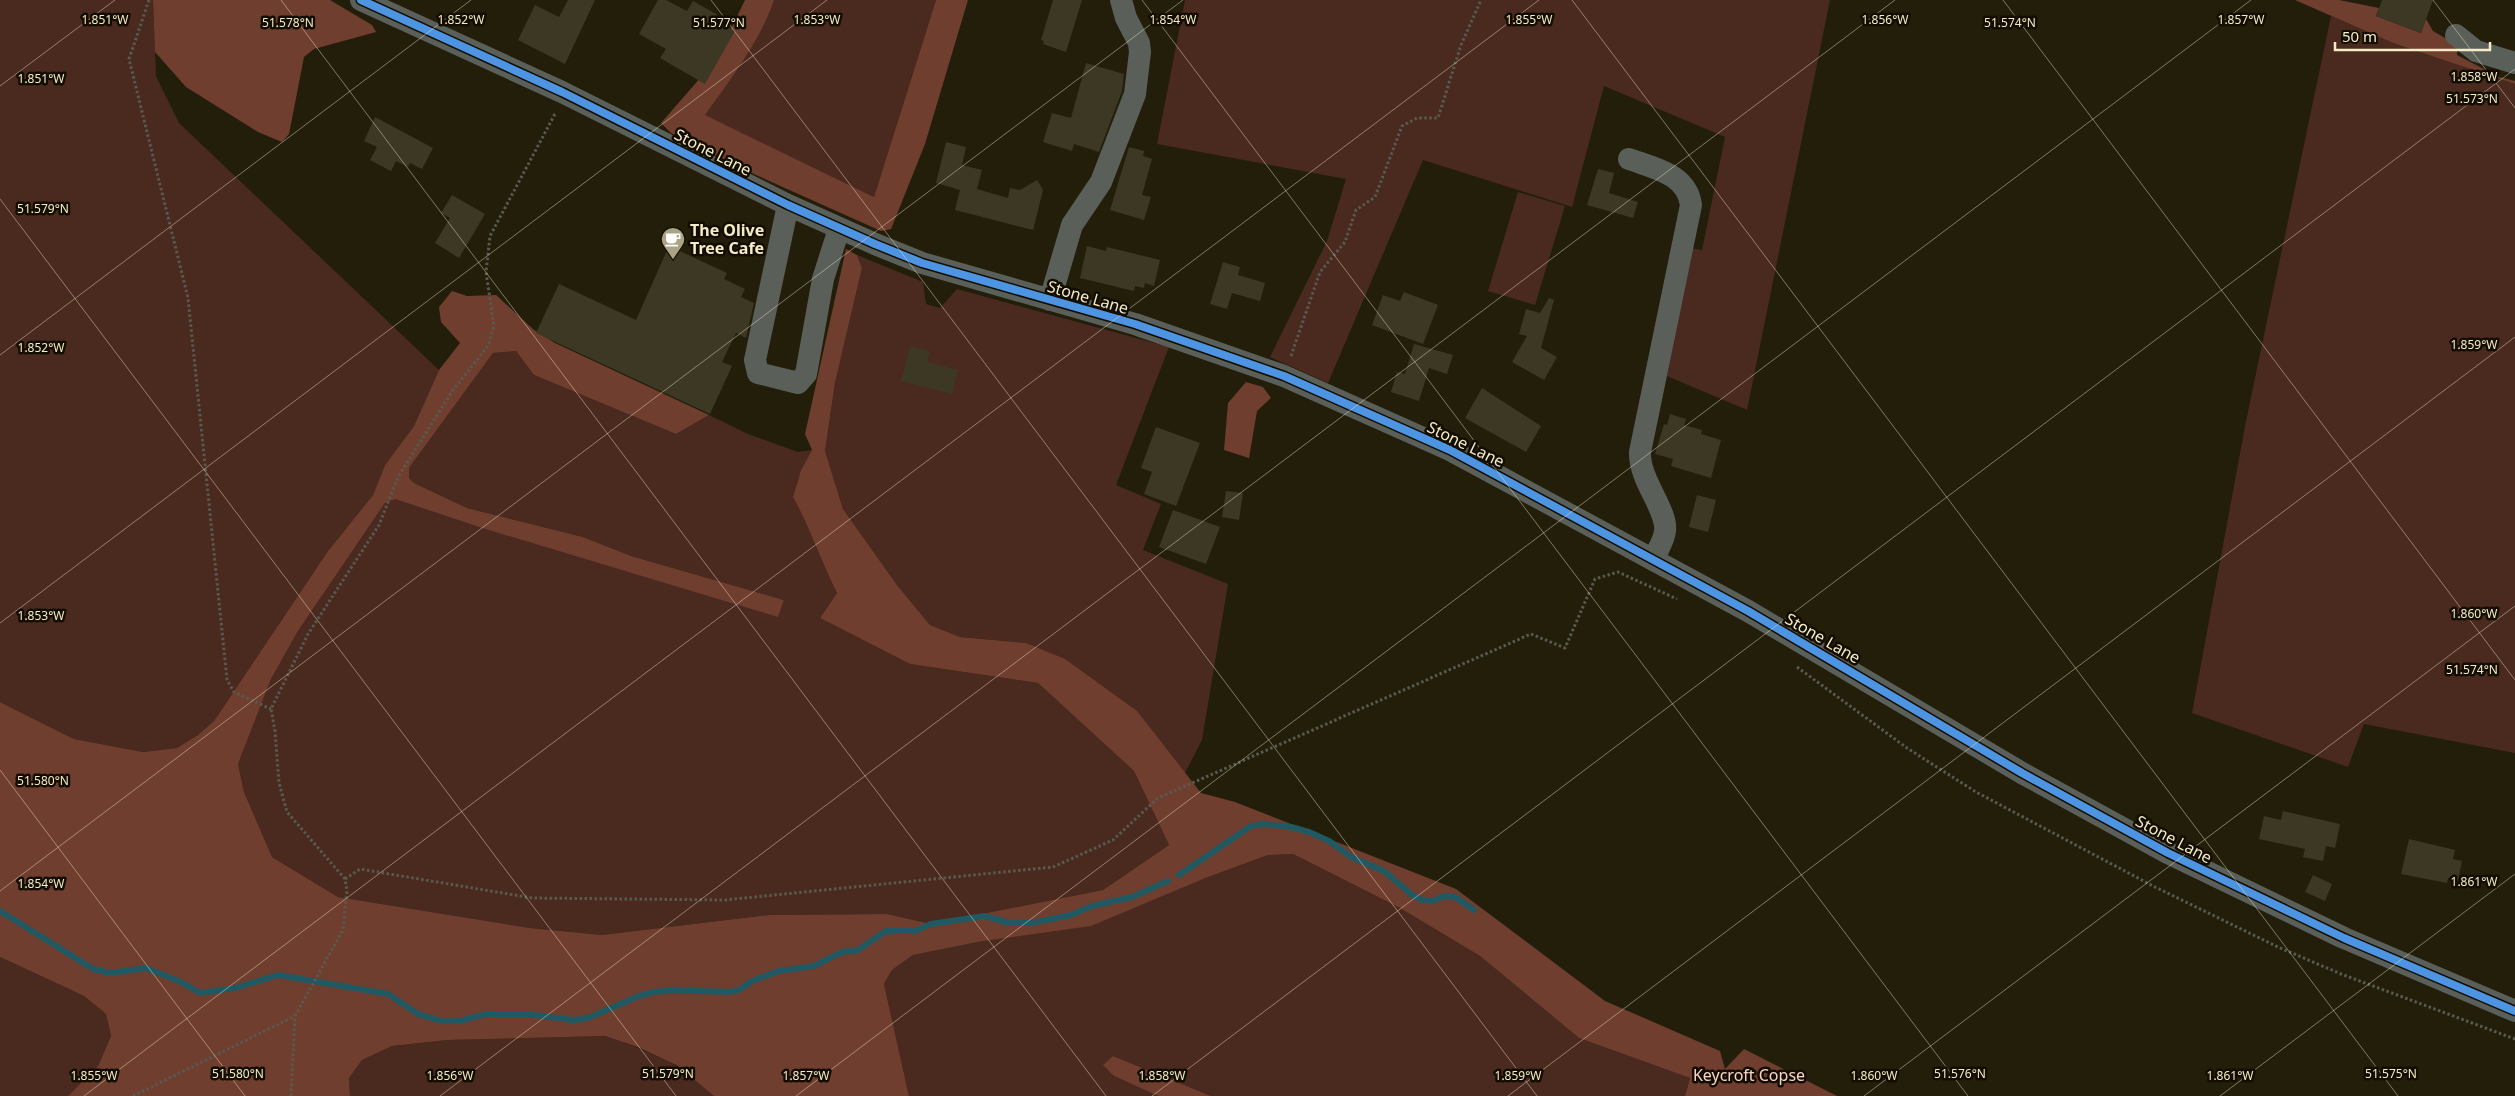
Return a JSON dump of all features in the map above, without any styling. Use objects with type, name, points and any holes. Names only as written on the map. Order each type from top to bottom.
[{"type":"street","name":"Stone Lane","points":[[361,0],[562,92],[838,228],[922,262],[1135,324],[1284,376],[1450,450],[1813,648],[2022,773],[2168,853],[2344,938],[2515,1011]]},
{"type":"street","points":[[1050,300],[1072,225],[1101,182],[1135,94],[1140,52],[1121,0]]},
{"type":"street","points":[[2456,35],[2476,51],[2515,64]]},
{"type":"street","points":[[1629,159],[1667,172],[1674,177],[1686,190],[1691,205],[1640,452],[1644,479],[1664,521],[1666,530],[1652,560]]},
{"type":"street","points":[[788,204],[755,360],[758,373],[798,383],[806,374],[823,279],[838,228]]},
{"type":"path","points":[[149,0],[130,59],[188,298],[227,680],[234,692],[271,709]]},
{"type":"path","points":[[1284,376],[1320,272],[1345,242],[1356,210],[1375,197],[1402,126],[1417,118],[1438,118],[1460,45],[1481,0]]},
{"type":"path","points":[[291,1096],[295,1016],[343,930],[346,891],[345,879],[287,812],[279,783],[275,731],[271,709],[308,634],[379,525],[398,477],[453,390],[488,346],[494,326],[486,272],[490,236],[557,112],[562,92]]},
{"type":"path","points":[[345,879],[360,869],[532,898],[725,900],[1053,866],[1113,840],[1158,798],[1531,634],[1565,648],[1595,579],[1618,572],[1682,602]]},
{"type":"path","points":[[1791,662],[1907,748],[1976,792],[2153,886],[2278,947],[2341,974],[2515,1039]]},
{"type":"path","points":[[133,1096],[295,1016]]},
{"type":"shaded area","points":[[0,0],[153,0],[156,76],[179,123],[439,370],[414,426],[385,465],[373,495],[328,551],[214,721],[198,735],[177,748],[143,752],[74,739],[0,702]]},
{"type":"shaded area","points":[[774,0],[936,0],[874,197],[704,115],[734,75],[753,44],[762,29]]},
{"type":"shaded area","points":[[1185,0],[1830,0],[1747,410],[1667,376],[1690,248],[1702,250],[1725,137],[1604,86],[1572,207],[1423,160],[1328,383],[1270,357],[1327,241],[1346,179],[1157,144]]},
{"type":"shaded area","points":[[2331,16],[2393,43],[2515,84],[2515,753],[2364,724],[2348,767],[2192,713],[2246,421]]},
{"type":"shaded area","points":[[1518,192],[1565,206],[1535,305],[1488,291]]},
{"type":"shaded area","points":[[857,255],[923,282],[926,304],[940,308],[957,289],[1169,347],[1116,485],[1161,504],[1143,550],[1228,584],[1202,740],[1185,773],[1162,746],[1026,643],[960,637],[930,625],[897,585],[843,509],[825,451],[835,383],[862,268]]},
{"type":"shaded area","points":[[516,351],[534,375],[676,434],[709,415],[748,434],[798,452],[812,450],[801,470],[793,497],[837,593],[820,618],[910,664],[1038,683],[1134,771],[1169,845],[1103,890],[931,924],[887,914],[769,915],[602,935],[530,928],[338,897],[272,857],[244,792],[238,764],[271,679],[298,631],[385,503],[395,499],[482,528],[778,616],[784,600],[631,556],[583,537],[467,508],[414,483],[409,478],[409,468],[493,353]]},
{"type":"shaded area","points":[[1293,854],[1400,908],[1480,956],[1579,1038],[1690,1078],[1685,1096],[1211,1096],[1113,1056],[1114,1076],[1158,1096],[909,1096],[884,984],[892,970],[913,955],[983,941],[1203,879],[1268,855]]},
{"type":"shaded area","points":[[0,957],[84,996],[106,1014],[111,1036],[98,1066],[68,1096],[0,1096]]},
{"type":"shaded area","points":[[605,1036],[664,1059],[692,1076],[714,1096],[350,1096],[349,1078],[362,1060],[392,1046],[448,1040]]},
{"type":"green space","points":[[153,0],[330,0],[372,25],[376,32],[314,49],[304,57],[289,134],[282,142],[258,132],[186,87],[155,52]]},
{"type":"green space","points":[[745,0],[774,0],[762,29],[753,44],[705,115],[874,197],[936,0],[968,0],[925,144],[891,229],[881,231],[756,175],[671,133],[661,123],[715,61]]},
{"type":"green space","points":[[2295,0],[2339,0],[2379,8],[2376,16],[2421,33],[2426,19],[2433,31],[2457,45],[2457,55],[2499,77],[2515,81],[2515,84],[2393,43]]},
{"type":"green space","name":"Keycroft Copse","points":[[846,249],[857,255],[862,268],[835,383],[825,451],[843,509],[897,585],[930,625],[960,637],[1026,643],[1065,659],[1137,711],[1201,793],[1235,802],[1456,889],[1605,1001],[1720,1051],[1725,1069],[1744,1049],[1837,1096],[1685,1096],[1690,1078],[1579,1038],[1480,956],[1400,908],[1293,854],[1268,855],[1203,879],[1091,926],[983,941],[913,955],[892,970],[884,984],[909,1096],[714,1096],[678,1066],[640,1048],[605,1036],[448,1040],[392,1046],[362,1060],[349,1078],[350,1096],[68,1096],[98,1066],[111,1036],[106,1014],[84,996],[0,957],[0,702],[74,739],[143,752],[177,748],[198,735],[214,721],[328,551],[373,495],[385,465],[414,426],[439,370],[460,343],[441,322],[439,307],[452,291],[467,296],[496,295],[534,330],[555,343],[709,415],[676,434],[534,375],[516,351],[493,353],[409,468],[409,478],[414,483],[467,508],[583,537],[631,556],[784,600],[778,617],[482,528],[395,499],[385,503],[298,631],[271,679],[238,764],[244,792],[272,857],[338,897],[530,928],[602,935],[769,915],[887,914],[931,924],[1103,890],[1169,845],[1134,771],[1038,683],[910,664],[820,618],[837,593],[793,497],[801,470],[812,450],[805,434]]},
{"type":"green space","points":[[1246,382],[1263,387],[1271,398],[1257,411],[1249,458],[1224,450],[1228,403]]},
{"type":"green space","points":[[1113,1056],[1211,1096],[1158,1096],[1114,1076],[1103,1065]]},
{"type":"building","points":[[568,0],[595,0],[565,64],[518,40],[535,5],[559,17]]},
{"type":"building","points":[[658,0],[666,0],[687,11],[693,1],[718,15],[715,20],[735,31],[705,84],[660,58],[666,49],[639,34]]},
{"type":"building","points":[[1053,0],[1082,0],[1066,52],[1043,44],[1044,41],[1041,40]]},
{"type":"building","points":[[2382,0],[2433,0],[2421,33],[2376,16]]},
{"type":"building","points":[[1086,63],[1124,74],[1122,91],[1099,152],[1074,144],[1072,151],[1043,142],[1052,113],[1071,118]]},
{"type":"building","points":[[375,117],[433,148],[422,169],[410,163],[408,167],[396,161],[391,171],[370,160],[377,147],[364,141]]},
{"type":"building","points":[[946,142],[966,147],[962,165],[982,170],[977,189],[1008,198],[1010,188],[1020,190],[1037,180],[1043,190],[1033,230],[955,210],[960,190],[936,183]]},
{"type":"building","points":[[1129,147],[1144,151],[1143,156],[1152,159],[1142,195],[1151,197],[1144,220],[1110,210]]},
{"type":"building","points":[[1598,169],[1614,173],[1609,193],[1638,202],[1633,218],[1587,205]]},
{"type":"building","points":[[452,195],[485,214],[459,258],[435,243],[450,218],[441,213]]},
{"type":"building","points":[[669,246],[727,273],[724,279],[745,289],[741,297],[754,303],[746,338],[736,333],[722,362],[732,366],[710,414],[536,333],[559,284],[636,320]]},
{"type":"building","points":[[1087,246],[1106,251],[1107,247],[1160,260],[1154,286],[1145,283],[1144,288],[1135,286],[1134,291],[1080,278]]},
{"type":"building","points":[[1223,262],[1240,267],[1238,275],[1265,283],[1260,301],[1232,293],[1227,309],[1210,304]]},
{"type":"building","points":[[1404,292],[1438,305],[1423,344],[1372,325],[1383,295],[1400,301]]},
{"type":"building","points":[[1549,298],[1554,300],[1541,348],[1557,357],[1544,380],[1512,362],[1527,336],[1519,334],[1526,309],[1540,313]]},
{"type":"building","points":[[1414,344],[1453,355],[1447,374],[1429,368],[1419,401],[1391,392],[1397,372],[1405,374]]},
{"type":"building","points":[[910,346],[930,351],[927,362],[958,370],[952,394],[901,381]]},
{"type":"building","points":[[1482,388],[1541,426],[1526,452],[1465,418]]},
{"type":"building","points":[[1670,414],[1686,419],[1684,425],[1702,430],[1701,434],[1721,440],[1711,478],[1671,466],[1673,459],[1655,454],[1664,424],[1667,425]]},
{"type":"building","points":[[1156,427],[1200,443],[1176,506],[1144,494],[1152,472],[1141,468]]},
{"type":"building","points":[[1226,491],[1243,493],[1239,520],[1222,517]]},
{"type":"building","points":[[1697,495],[1716,500],[1708,532],[1689,527]]},
{"type":"building","points":[[1173,510],[1220,527],[1206,564],[1159,547]]},
{"type":"building","points":[[2283,811],[2340,824],[2335,848],[2326,846],[2323,861],[2303,857],[2305,849],[2259,839],[2264,816],[2281,820]]},
{"type":"building","points":[[2409,839],[2455,850],[2453,859],[2462,861],[2458,880],[2448,878],[2447,883],[2401,874]]},
{"type":"building","points":[[2313,875],[2332,884],[2325,901],[2305,892]]},
{"type":"waterway","points":[[1179,875],[1251,826],[1263,824],[1291,827],[1309,832],[1329,841],[1351,857],[1384,871],[1412,895],[1422,900],[1433,901],[1445,896],[1455,897],[1474,910]]},
{"type":"waterway","points":[[0,911],[93,969],[110,973],[146,968],[181,982],[200,993],[235,988],[278,975],[388,994],[418,1014],[441,1021],[459,1021],[486,1014],[527,1014],[573,1020],[588,1018],[639,996],[654,992],[672,990],[729,992],[739,990],[752,981],[779,971],[814,966],[842,952],[858,950],[886,931],[915,931],[931,924],[985,916],[1009,923],[1031,923],[1071,915],[1092,906],[1132,897],[1168,881]]},
{"type":"cycle path","points":[[361,0],[562,92],[788,205],[875,244],[922,263],[1135,324],[1284,376],[1450,450],[1748,611],[2022,773],[2168,853],[2344,938],[2515,1011]]},
{"type":"place","name":"The Olive Tree Cafe","points":[[673,260]]}]
